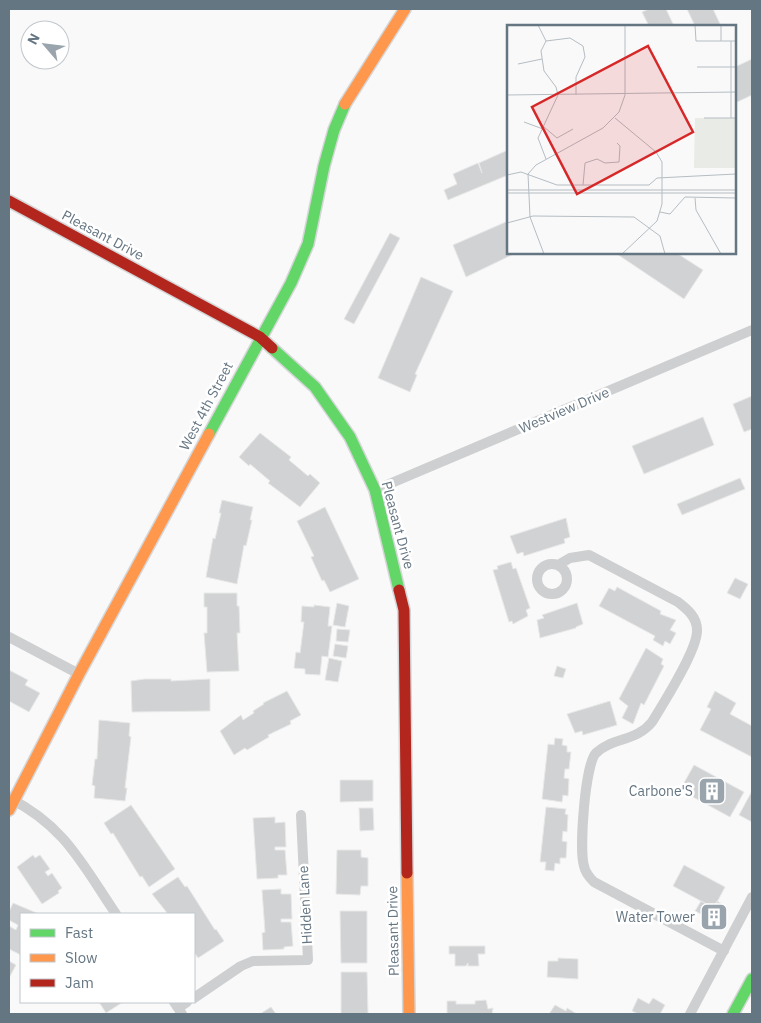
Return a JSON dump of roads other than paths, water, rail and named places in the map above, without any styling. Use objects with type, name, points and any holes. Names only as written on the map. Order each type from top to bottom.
[{"type":"main road","name":"West 4th Street","points":[[10,803],[260,337],[291,283],[308,244],[334,130],[350,94],[405,9]]},
{"type":"main road","name":"Pleasant Drive","points":[[9,201],[260,337],[315,387],[350,436],[375,490],[404,610],[409,1014]]},
{"type":"main road","points":[[734,1014],[752,979]]},
{"type":"street","name":"Westview Drive","points":[[375,490],[752,330]]},
{"type":"street","points":[[558,565],[570,558],[589,555],[678,602],[687,608],[696,622],[696,643],[652,722],[642,733],[603,748],[592,759],[588,774],[582,858],[586,873],[594,882],[724,951]]},
{"type":"street","points":[[9,637],[79,674]]},
{"type":"street","points":[[10,803],[43,818],[64,837],[115,913]]},
{"type":"street","name":"Hidden Lane","points":[[195,997],[241,966],[253,962],[308,960],[301,815]]},
{"type":"street","points":[[690,1014],[752,897]]},
{"type":"place","name":"Carbone'S","points":[[712,791]]},
{"type":"place","name":"Water Tower","points":[[714,917]]}]
